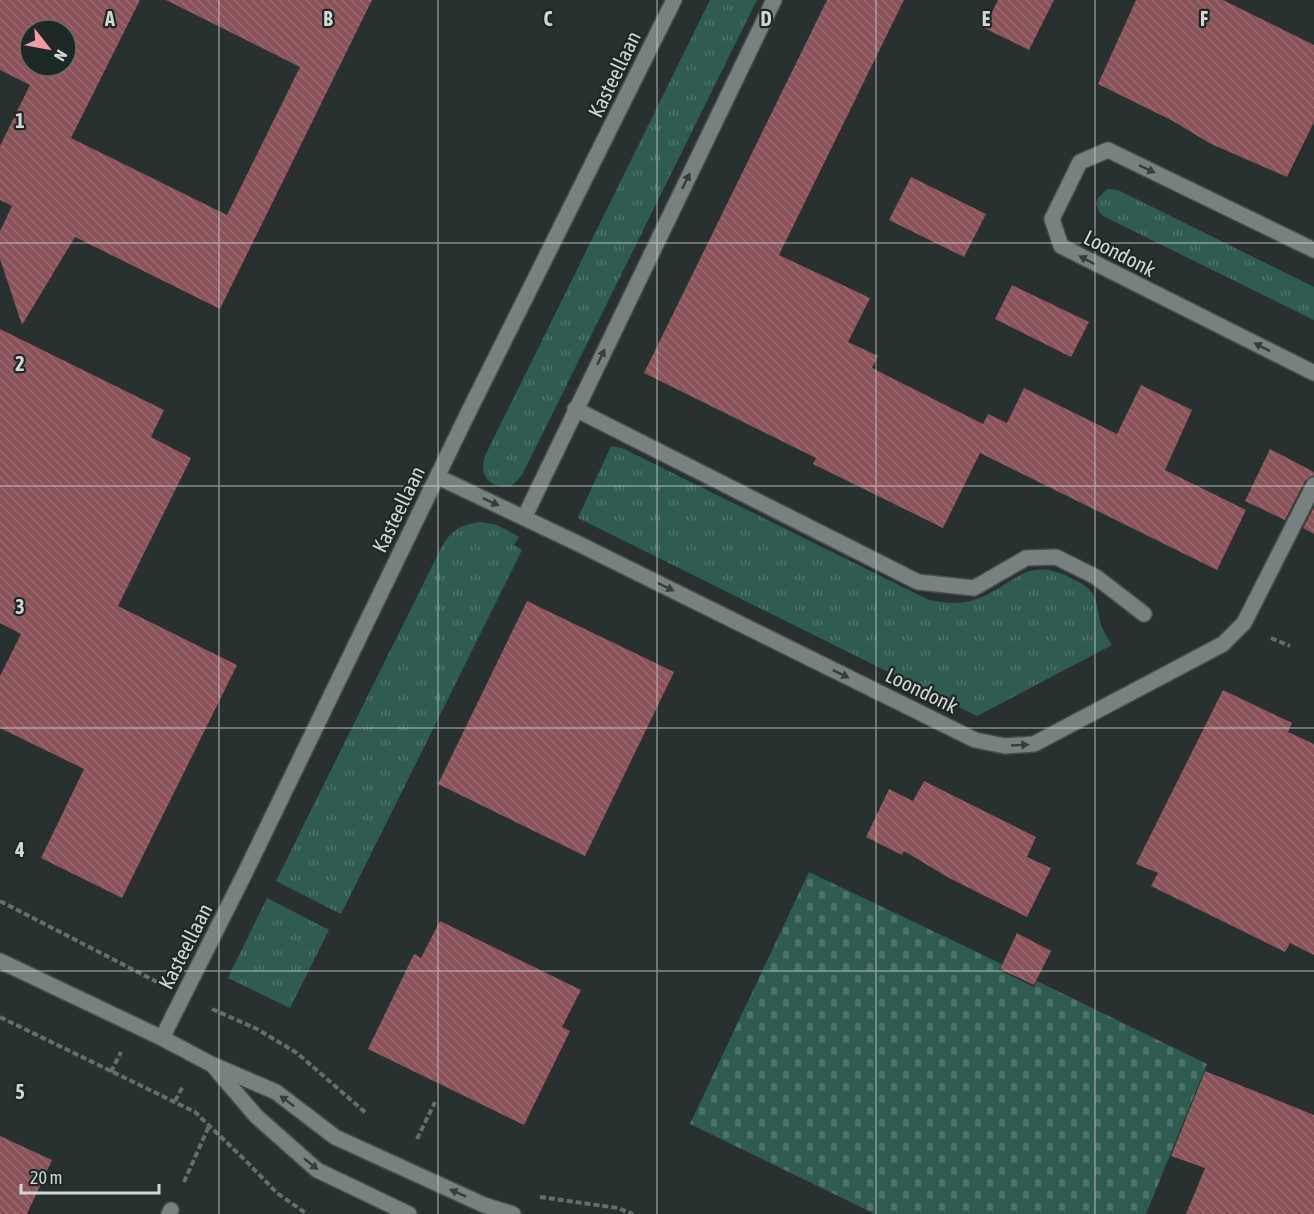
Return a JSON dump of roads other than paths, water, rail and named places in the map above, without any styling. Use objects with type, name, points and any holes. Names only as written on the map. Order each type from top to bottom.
[{"type":"street","name":"Kasteellaan","points":[[162,1038],[674,0]]},
{"type":"street","points":[[524,518],[774,0]]},
{"type":"street","name":"Loondonk","points":[[1314,250],[1108,150],[1080,162],[1052,219],[1061,246],[1314,373]]},
{"type":"street","points":[[575,410],[918,582],[974,588],[1026,558],[1056,558],[1096,577],[1144,614]]},
{"type":"street","name":"Loondonk","points":[[438,477],[975,740],[1005,746],[1034,744],[1223,644],[1244,623],[1314,485]]},
{"type":"street","points":[[0,961],[162,1038],[211,1064],[276,1092],[335,1137],[484,1205],[513,1214]]},
{"type":"street","points":[[211,1064],[256,1116],[317,1170],[409,1214]]}]
